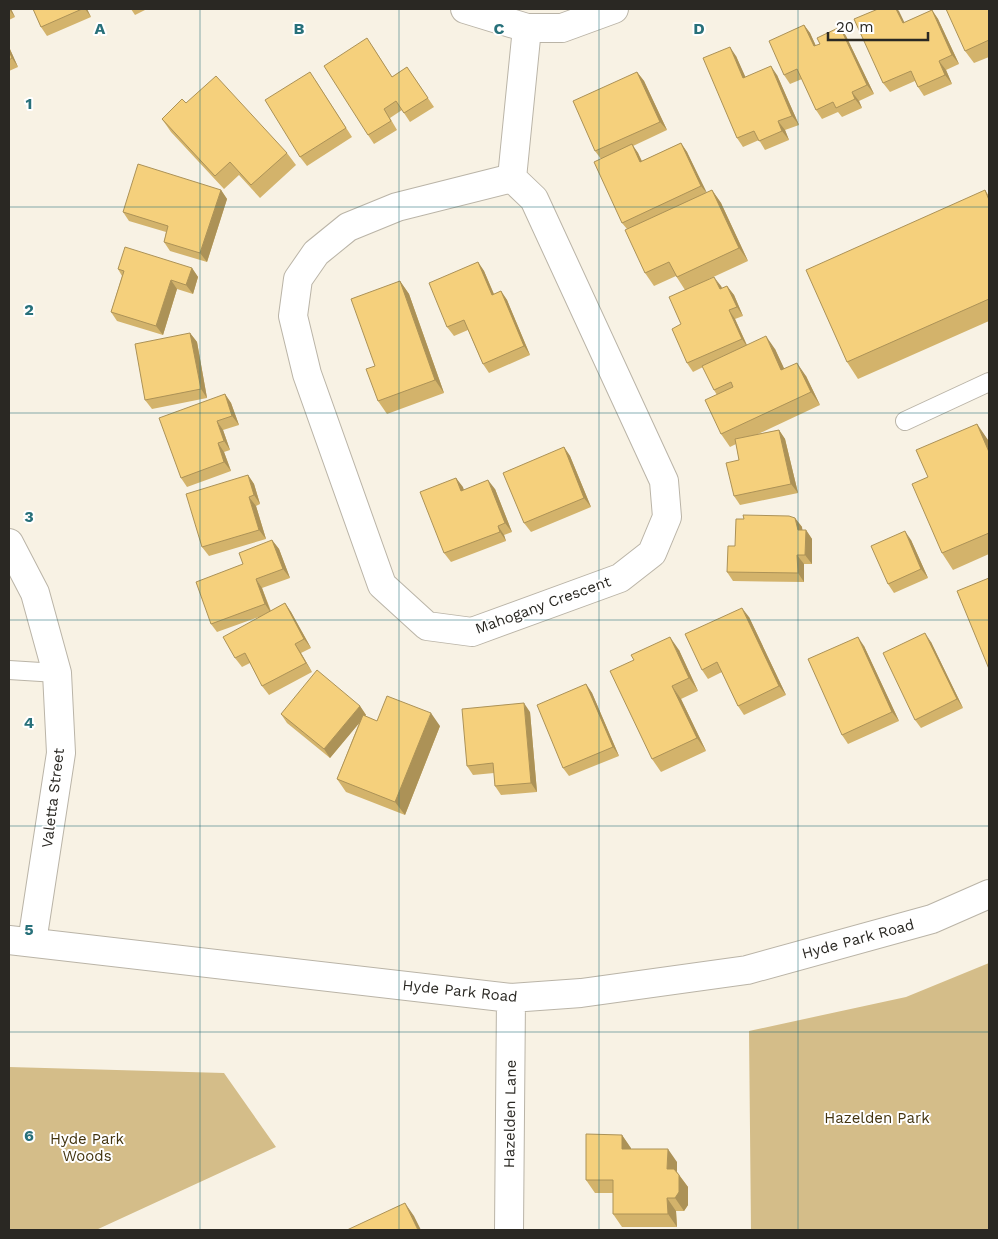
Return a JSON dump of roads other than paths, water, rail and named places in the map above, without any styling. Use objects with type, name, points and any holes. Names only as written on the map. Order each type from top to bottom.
[{"type":"street","points":[[465,9],[527,28],[562,28],[614,9]]},
{"type":"street","points":[[512,178],[527,28]]},
{"type":"street","name":"Mahogany Crescent","points":[[512,178],[534,199],[664,481],[667,517],[652,553],[620,578],[472,632],[427,626],[382,585],[307,374],[293,316],[298,279],[316,253],[348,227],[397,207],[512,178]]},
{"type":"street","name":"Valetta Street","points":[[9,543],[35,593],[57,673],[61,753],[20,941]]},
{"type":"street","name":"Hyde Park Road","points":[[20,941],[511,998],[581,993],[747,970],[932,919],[989,894]]},
{"type":"street","name":"Hazelden Lane","points":[[509,1230],[511,998]]},
{"type":"lane","points":[[906,421],[989,382]]},
{"type":"lane","points":[[9,670],[57,673]]},
{"type":"park label","name":"Hazelden Park","points":[[877,1118]]},
{"type":"park label","name":"Hyde Park Woods","points":[[87,1148]]}]
